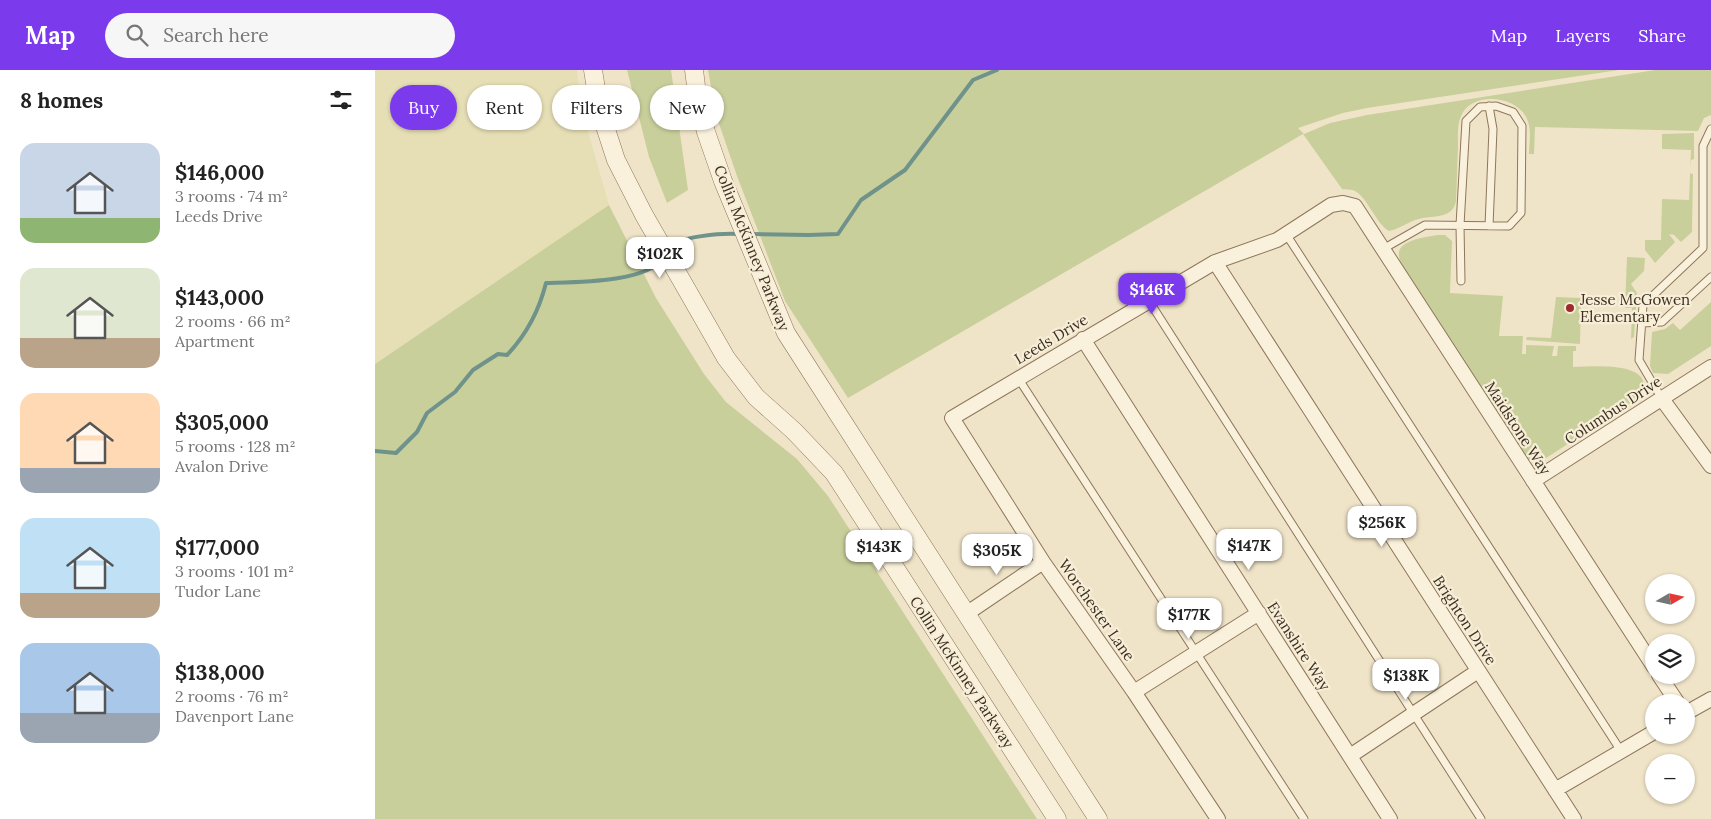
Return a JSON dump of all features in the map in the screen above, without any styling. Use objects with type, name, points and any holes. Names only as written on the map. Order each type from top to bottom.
[{"type":"street","name":"Collin McKinney Parkway","points":[[593,70],[599,108],[616,160],[644,215],[725,358],[756,397],[794,431],[834,473],[1057,819]]},
{"type":"street","name":"Collin McKinney Parkway","points":[[694,70],[698,102],[723,181],[786,333],[1098,819]]},
{"type":"street","name":"Leeds Drive","points":[[952,418],[1215,262],[1277,240],[1331,205],[1343,202],[1355,206]]},
{"type":"street","name":"Maidstone Way","points":[[1355,206],[1645,653]]},
{"type":"street","name":"Brighton Drive","points":[[1215,262],[1574,819]]},
{"type":"street","name":"Evanshire Way","points":[[1083,339],[1390,819]]},
{"type":"street","name":"Columbus Drive","points":[[1533,480],[1711,367]]},
{"type":"street","points":[[1662,398],[1711,466]]},
{"type":"street","name":"Worchester Lane","points":[[952,418],[1043,562],[1134,692],[1218,819]]},
{"type":"street","points":[[967,614],[1043,562]]},
{"type":"street","points":[[1134,692],[1259,613]]},
{"type":"street","points":[[1350,756],[1478,671]]},
{"type":"street","points":[[1695,708],[1711,700]]},
{"type":"street","points":[[1555,790],[1645,737]]},
{"type":"lane","points":[[1489,106],[1493,129],[1489,226]]},
{"type":"lane","points":[[1383,249],[1425,225],[1460,225],[1509,226],[1521,213],[1522,126],[1513,112],[1496,106],[1480,107],[1466,121],[1460,225],[1461,281]]},
{"type":"lane","points":[[1662,398],[1639,360],[1643,305],[1703,248],[1703,146],[1711,129]]},
{"type":"lane","points":[[1286,234],[1621,751]]},
{"type":"lane","points":[[1642,324],[1662,322],[1711,277]]},
{"type":"lane","points":[[1149,301],[1481,819]]},
{"type":"lane","points":[[1018,378],[1304,819]]},
{"type":"shaded area","points":[[375,70],[577,70],[579,85],[552,85],[552,130],[588,130],[609,205],[375,364]]},
{"type":"green space","points":[[627,70],[671,70],[673,85],[650,85],[650,130],[680,130],[688,190],[667,203],[649,157],[640,121],[640,85],[631,85]]},
{"type":"green space","points":[[708,70],[1619,70],[1367,108],[1343,113],[1298,128],[1304,134],[1330,123],[1367,115],[1655,70],[1711,70],[1711,115],[1704,118],[1698,131],[1535,127],[1534,154],[1529,154],[1529,128],[1527,119],[1522,111],[1514,105],[1494,99],[1474,103],[1466,108],[1459,123],[1456,201],[1453,209],[1444,215],[1415,220],[1389,231],[1380,223],[1360,194],[1354,190],[1342,189],[1303,134],[848,398],[785,301],[721,130],[724,130],[724,85],[711,85]]},
{"type":"green space","points":[[1694,133],[1694,159],[1691,160],[1690,171],[1691,150],[1662,149],[1662,134]]},
{"type":"green space","points":[[1690,173],[1693,174],[1692,232],[1681,242],[1674,235],[1669,234],[1675,242],[1655,263],[1645,250],[1645,240],[1661,240],[1662,199],[1689,200]]},
{"type":"green space","points":[[609,205],[656,298],[704,374],[726,402],[797,459],[828,496],[1037,819],[375,819],[375,364]]},
{"type":"green space","points":[[1437,235],[1445,235],[1452,241],[1450,293],[1503,296],[1499,336],[1523,336],[1522,354],[1526,354],[1526,345],[1554,346],[1552,356],[1557,356],[1558,346],[1576,346],[1576,351],[1573,351],[1573,367],[1615,367],[1635,372],[1642,378],[1644,386],[1640,397],[1537,464],[1527,459],[1400,261],[1400,249],[1407,243]]},
{"type":"green space","points":[[1627,257],[1645,258],[1644,271],[1631,284],[1637,293],[1634,337],[1631,339],[1632,308],[1625,308]]},
{"type":"green space","points":[[1556,297],[1581,298],[1580,344],[1526,340],[1527,337],[1551,338]]},
{"type":"green space","points":[[1711,302],[1711,346],[1668,374],[1653,373],[1650,366],[1652,332],[1665,329],[1673,323],[1680,330]]},
{"type":"waterway","points":[[751,234],[838,234],[861,200],[905,170],[973,80],[997,70]]},
{"type":"waterway","points":[[670,248],[674,244],[691,238],[739,234]]},
{"type":"waterway","points":[[375,451],[396,453],[417,432],[427,413],[455,392],[473,370],[498,354],[507,355],[521,339],[531,322],[540,303],[546,283],[609,280],[626,277],[654,266],[663,258]]},
{"type":"place","name":"Jesse McGowen Elementary","points":[[1570,308]]}]
